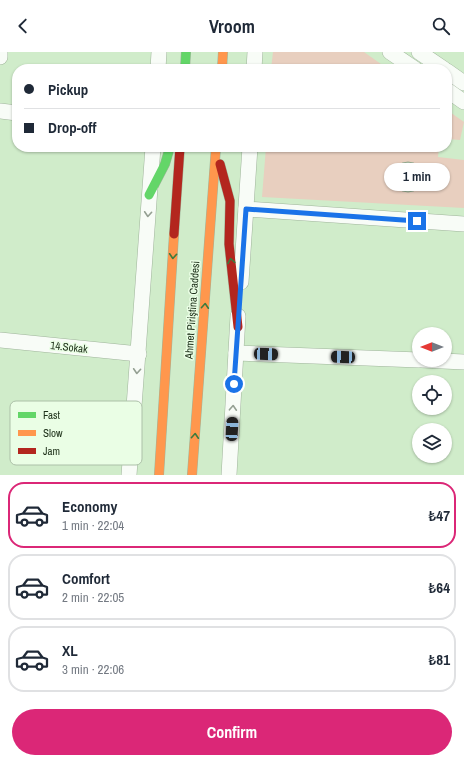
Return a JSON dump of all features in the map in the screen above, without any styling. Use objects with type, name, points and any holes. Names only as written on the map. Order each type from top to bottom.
[{"type":"street","points":[[158,64],[159,52]]},
{"type":"street","points":[[185,64],[186,52]]},
{"type":"street","points":[[222,64],[223,52]]},
{"type":"street","points":[[254,64],[255,52]]},
{"type":"street","points":[[390,52],[408,64]]},
{"type":"street","points":[[419,52],[437,64]]},
{"type":"street","points":[[452,75],[464,83]]},
{"type":"street","points":[[452,94],[464,102]]},
{"type":"street","points":[[0,111],[12,112]]},
{"type":"street","points":[[135,401],[153,152]]},
{"type":"street","points":[[150,195],[165,164],[169,152]]},
{"type":"street","name":"Ahmet Piriştina Caddesi","points":[[159,475],[180,152]]},
{"type":"street","name":"Ahmet Piriştina Caddesi","points":[[192,475],[216,152]]},
{"type":"street","points":[[217,152],[230,201],[229,244],[234,278],[238,327]]},
{"type":"street","points":[[229,475],[250,152]]},
{"type":"street","points":[[246,209],[464,224]]},
{"type":"street","name":"14.Sokak","points":[[0,340],[139,354]]},
{"type":"street","points":[[236,353],[412,360]]},
{"type":"street","points":[[452,361],[464,362]]},
{"type":"street","points":[[129,475],[130,465]]},
{"type":"shaded area","points":[[273,52],[364,52],[381,64],[272,64]]},
{"type":"shaded area","points":[[452,114],[464,122],[460,140],[452,139]]},
{"type":"shaded area","points":[[266,152],[438,152],[438,157],[464,160],[464,208],[262,197]]},
{"type":"building","points":[[408,162],[419,166],[423,177],[419,188],[408,192],[397,188],[393,177],[397,166]]},
{"type":"traffic: fast","points":[[185,64],[186,52]]},
{"type":"traffic: fast","points":[[149,195],[165,164],[169,152]]},
{"type":"traffic: slow","points":[[222,64],[223,52]]},
{"type":"traffic: slow","points":[[192,475],[216,152]]},
{"type":"traffic: slow","points":[[159,475],[174,234]]},
{"type":"traffic: jam","points":[[174,234],[180,152]]},
{"type":"traffic: jam","points":[[220,164],[230,201],[229,244],[238,327]]},
{"type":"route","points":[[234,384],[246,209],[417,221]]}]
